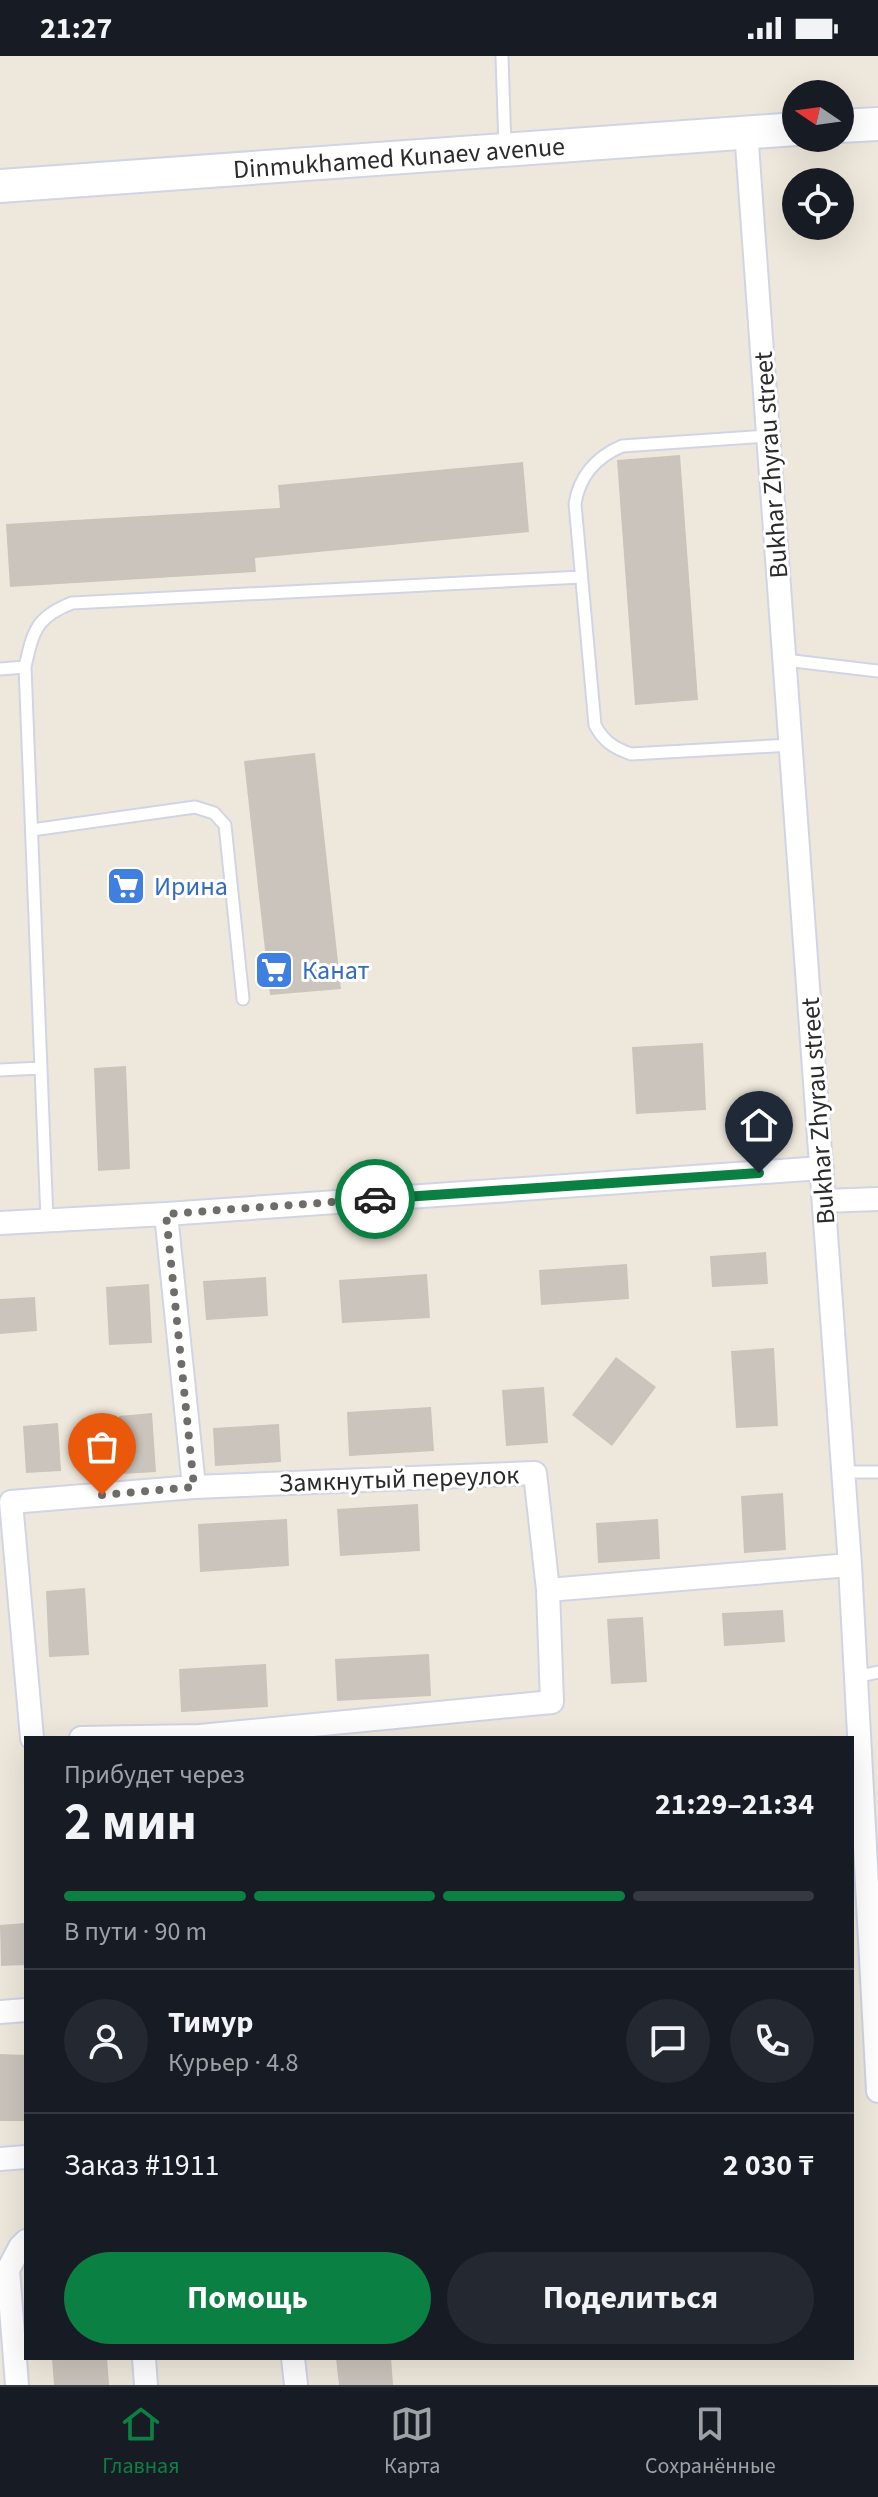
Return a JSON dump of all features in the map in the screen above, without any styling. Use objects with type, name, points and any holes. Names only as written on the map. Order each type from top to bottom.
[{"type":"street","points":[[854,125],[878,124]]},
{"type":"street","name":"Dinmukhamed Kunaev avenue","points":[[0,186],[782,130]]},
{"type":"street","name":"Bukhar Zhyrau street","points":[[746,131],[850,1565],[867,1674],[867,1957],[878,2091]]},
{"type":"street","points":[[0,1223],[822,1168]]},
{"type":"street","points":[[824,1201],[878,1199]]},
{"type":"street","points":[[166,1214],[194,1487]]},
{"type":"street","name":"Замкнутый переулок","points":[[32,1736],[11,1502],[194,1487],[535,1473],[548,1590],[552,1702],[210,1736]]},
{"type":"street","points":[[548,1590],[850,1565]]},
{"type":"street","points":[[0,2012],[24,2010]]},
{"type":"street","points":[[0,2159],[24,2157]]},
{"type":"street","points":[[17,2385],[8,2270],[24,2243]]},
{"type":"street","points":[[144,2360],[146,2385]]},
{"type":"street","points":[[293,2360],[296,2385]]},
{"type":"lane","points":[[502,56],[505,148]]},
{"type":"lane","points":[[769,436],[622,446],[608,452],[594,464],[577,490],[575,504],[595,725],[601,736],[609,744],[631,754],[791,745]]},
{"type":"lane","points":[[47,1220],[25,667],[32,635],[38,624],[47,615],[72,603],[581,577]]},
{"type":"lane","points":[[785,660],[878,671]]},
{"type":"lane","points":[[0,669],[25,667]]},
{"type":"lane","points":[[32,830],[195,807],[214,813],[225,825],[243,999]]},
{"type":"lane","points":[[0,1070],[41,1068]]},
{"type":"lane","points":[[844,1472],[878,1472]]},
{"type":"building","points":[[680,455],[698,700],[635,705],[617,460]]},
{"type":"building","points":[[523,462],[529,532],[255,558],[256,572],[10,587],[6,524],[280,508],[278,485]]},
{"type":"building","points":[[315,753],[341,989],[270,995],[244,761]]},
{"type":"building","points":[[703,1043],[706,1110],[636,1114],[632,1047]]},
{"type":"building","points":[[126,1066],[130,1169],[98,1171],[94,1068]]},
{"type":"building","points":[[766,1252],[768,1284],[712,1287],[710,1256]]},
{"type":"building","points":[[627,1264],[629,1299],[541,1305],[539,1270]]},
{"type":"building","points":[[427,1274],[430,1318],[342,1323],[339,1280]]},
{"type":"building","points":[[266,1277],[268,1316],[206,1320],[203,1281]]},
{"type":"building","points":[[149,1284],[152,1343],[109,1345],[106,1287]]},
{"type":"building","points":[[35,1297],[37,1331],[0,1334],[0,1299]]},
{"type":"building","points":[[774,1348],[778,1426],[736,1428],[731,1351]]},
{"type":"building","points":[[616,1357],[656,1387],[612,1446],[572,1415]]},
{"type":"building","points":[[544,1387],[548,1443],[506,1446],[502,1390]]},
{"type":"building","points":[[431,1407],[434,1451],[349,1456],[347,1412]]},
{"type":"building","points":[[152,1413],[156,1472],[122,1474],[119,1416]]},
{"type":"building","points":[[58,1423],[61,1471],[26,1473],[23,1426]]},
{"type":"building","points":[[279,1424],[281,1462],[215,1466],[213,1428]]},
{"type":"building","points":[[783,1493],[786,1550],[744,1553],[741,1496]]},
{"type":"building","points":[[418,1504],[420,1551],[340,1556],[337,1509]]},
{"type":"building","points":[[287,1519],[289,1566],[200,1572],[198,1524]]},
{"type":"building","points":[[658,1519],[660,1559],[598,1563],[596,1523]]},
{"type":"building","points":[[85,1588],[89,1655],[49,1657],[46,1591]]},
{"type":"building","points":[[783,1610],[785,1642],[724,1646],[722,1613]]},
{"type":"building","points":[[643,1617],[647,1682],[611,1684],[607,1619]]},
{"type":"building","points":[[429,1654],[431,1696],[337,1701],[335,1659]]},
{"type":"building","points":[[266,1664],[268,1707],[181,1712],[179,1669]]},
{"type":"building","points":[[24,1923],[24,1965],[1,1966],[0,1925]]},
{"type":"building","points":[[0,2054],[24,2055],[24,2121],[0,2121]]},
{"type":"building","points":[[52,2360],[107,2360],[109,2385],[54,2385]]},
{"type":"building","points":[[336,2360],[391,2360],[393,2385],[339,2385]]},
{"type":"way so far","points":[[102,1495],[194,1487],[166,1214],[375,1199]]},
{"type":"place","name":"Ирина","points":[[126,886]]},
{"type":"place","name":"Канат","points":[[274,970]]},
{"type":"route","points":[[375,1199],[759,1173]]}]
